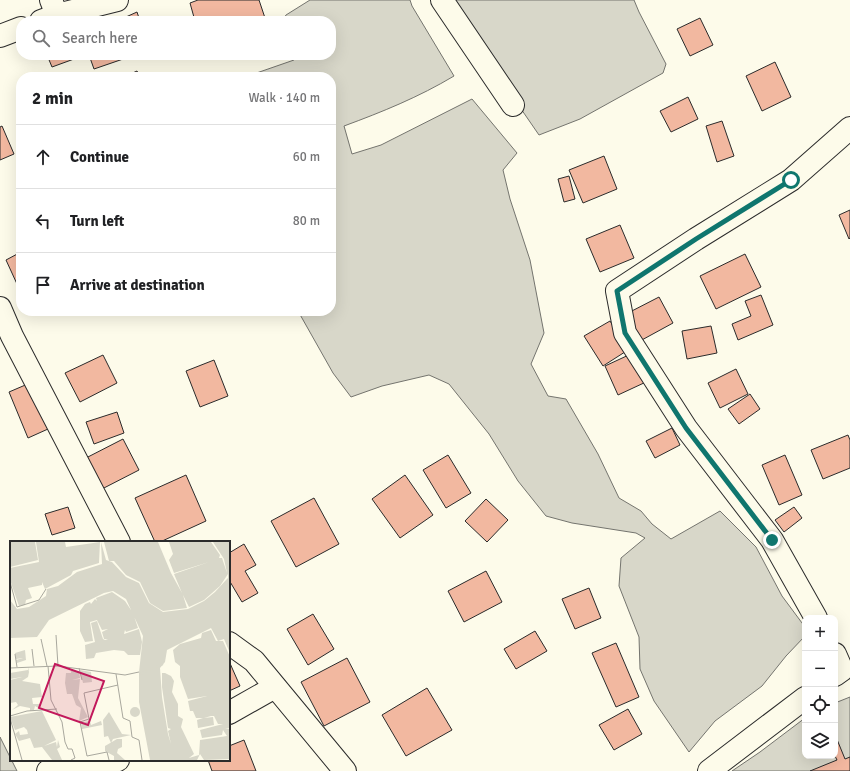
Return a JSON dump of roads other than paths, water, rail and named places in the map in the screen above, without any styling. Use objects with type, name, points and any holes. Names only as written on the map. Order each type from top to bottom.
[{"type":"street","points":[[50,12],[117,0]]},
{"type":"street","points":[[442,0],[513,106]]},
{"type":"street","points":[[0,36],[16,30]]},
{"type":"street","points":[[814,615],[772,540],[686,428],[625,333],[617,291],[696,239],[791,180],[850,128]]},
{"type":"street","points":[[0,308],[12,336],[118,541]]},
{"type":"street","points":[[230,644],[254,661],[345,771]]},
{"type":"street","points":[[838,661],[842,670],[838,673]]},
{"type":"street","points":[[230,712],[275,687]]},
{"type":"street","points":[[709,771],[802,700]]},
{"type":"street","points":[[48,771],[90,771],[115,761]]}]
